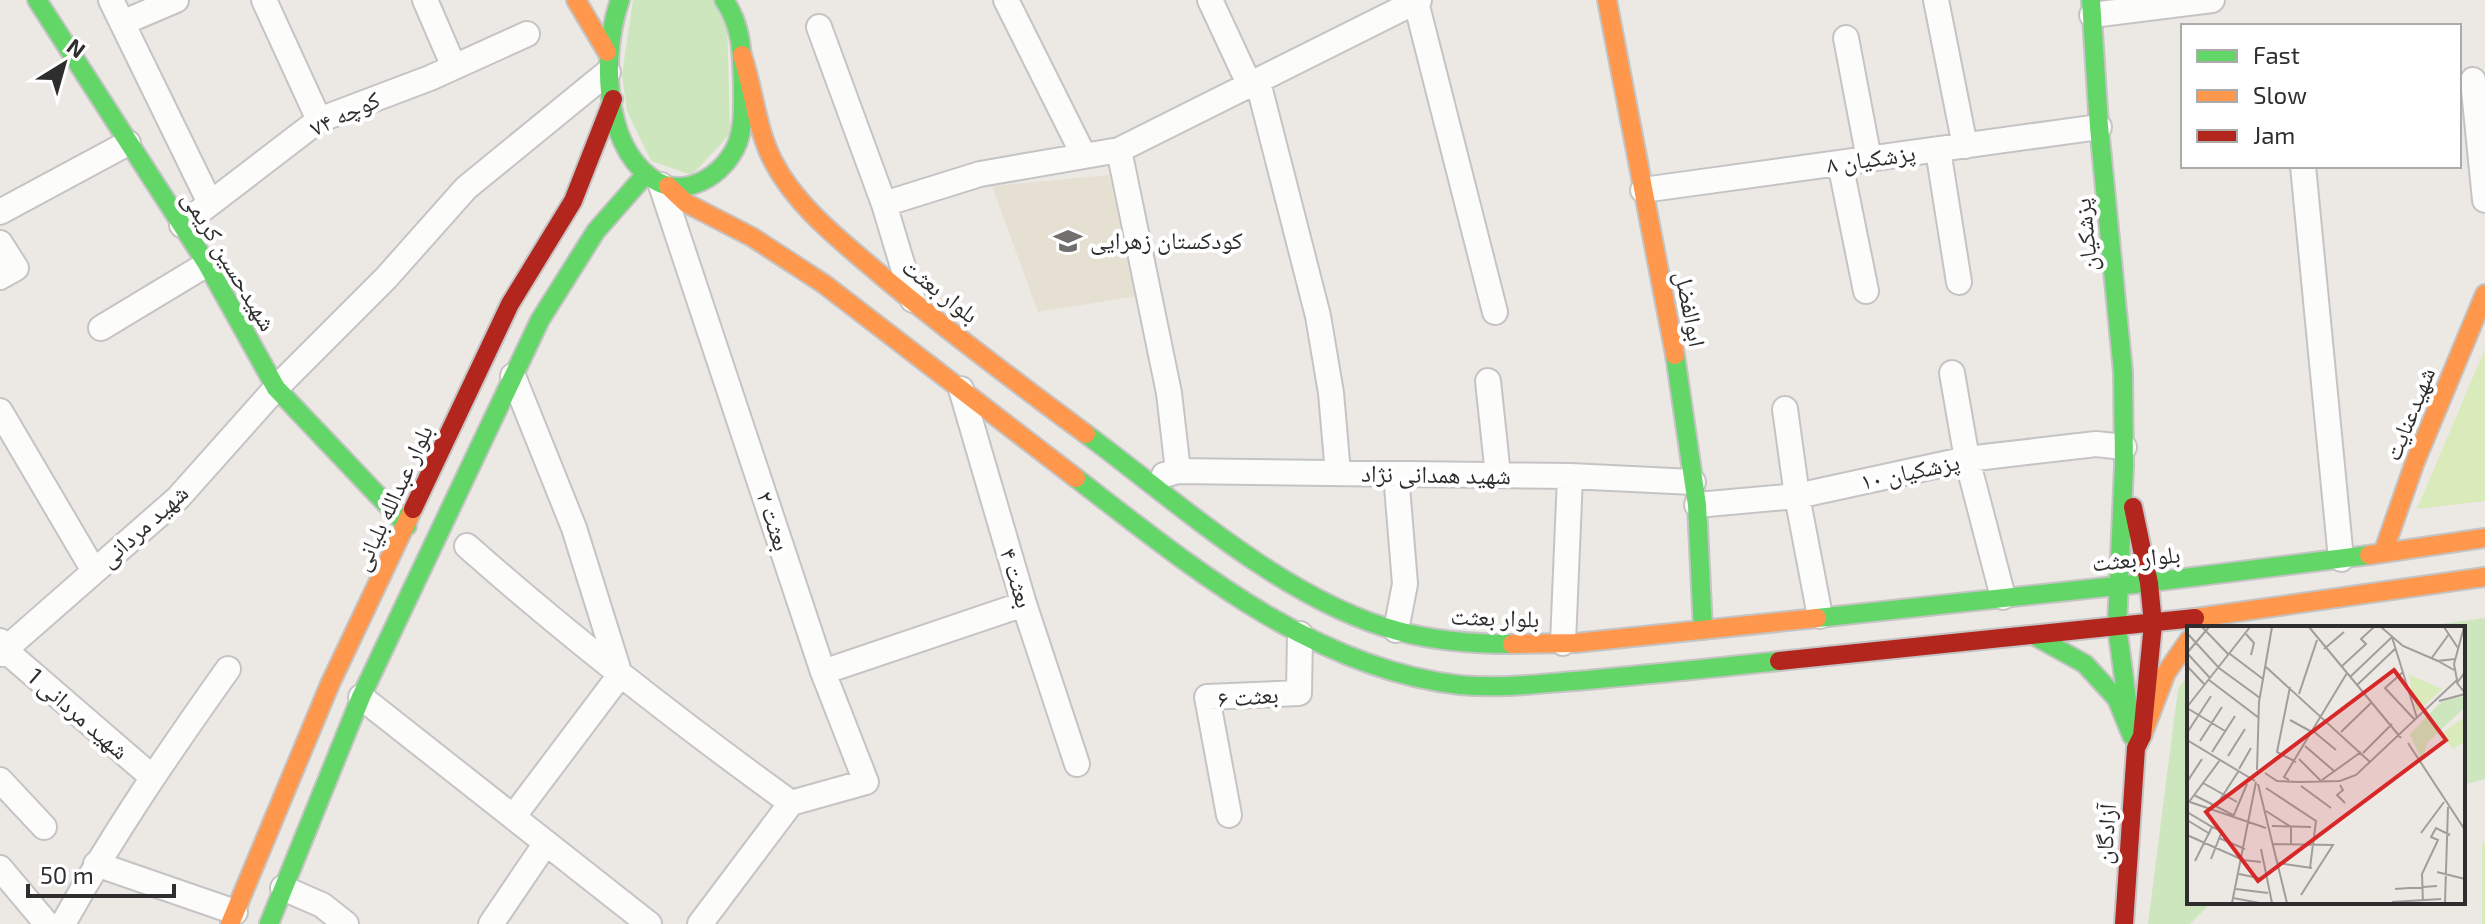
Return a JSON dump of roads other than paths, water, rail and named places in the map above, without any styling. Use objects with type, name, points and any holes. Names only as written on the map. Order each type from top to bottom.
[{"type":"main road","name":"شهیدحسین کریمی","points":[[37,0],[207,264],[276,388],[407,526]]},
{"type":"main road","points":[[576,0],[608,62]]},
{"type":"main road","points":[[620,0],[613,18],[608,62],[619,131],[658,181],[686,203],[752,237],[800,267],[1163,545],[1231,591],[1300,634],[1384,671],[1434,682],[1487,686],[1652,674],[2117,627],[2201,623],[2485,577]]},
{"type":"main road","points":[[269,924],[361,697],[540,320],[570,269],[596,231],[658,181],[693,186],[722,169],[734,151],[743,122],[742,55],[736,19],[724,0]]},
{"type":"main road","name":"ابوالفضل","points":[[1607,0],[1676,361],[1695,494],[1703,630]]},
{"type":"main road","name":"پزشکیان","points":[[2092,7],[2099,127],[2123,372],[2124,457],[2117,627],[2136,740]]},
{"type":"main road","name":"بلوار بعثت","points":[[742,55],[760,131],[780,174],[818,220],[914,302],[1257,561],[1351,614],[1424,638],[1507,646],[1703,630],[2149,583],[2485,538]]},
{"type":"main road","name":"بلوار عبدالله بلیانی","points":[[232,918],[330,684],[510,304],[573,201],[613,99]]},
{"type":"main road","name":"شهیدعنایت","points":[[2383,553],[2415,462],[2485,294]]},
{"type":"main road","name":"پزشکیان","points":[[2124,457],[2149,583],[2153,624],[2136,740]]},
{"type":"main road","points":[[2033,635],[2085,664],[2117,699],[2136,740]]},
{"type":"main road","points":[[2136,740],[2166,673],[2187,643]]},
{"type":"main road","name":"آزادگان","points":[[2124,924],[2136,740]]},
{"type":"street","points":[[111,0],[210,203]]},
{"type":"street","points":[[122,23],[176,0]]},
{"type":"street","points":[[264,0],[319,120]]},
{"type":"street","points":[[425,0],[454,67]]},
{"type":"street","points":[[1006,0],[1083,154]]},
{"type":"street","points":[[1210,0],[1254,84],[1318,316],[1331,393],[1338,473]]},
{"type":"street","points":[[1936,0],[1965,146]]},
{"type":"street","points":[[2092,7],[2212,0]]},
{"type":"street","points":[[884,204],[980,174],[1119,150],[1412,2],[1495,312]]},
{"type":"street","points":[[819,27],[884,204],[914,302]]},
{"type":"street","name":"کوچه ۷۴","points":[[182,225],[319,120],[454,67],[527,34]]},
{"type":"street","points":[[1846,38],[1869,159]]},
{"type":"street","name":"شهید مردانی","points":[[2,648],[178,498],[276,388],[386,278],[466,188],[608,62]]},
{"type":"street","points":[[2472,80],[2485,200]]},
{"type":"street","name":"پزشکیان ۸","points":[[1643,190],[2099,127]]},
{"type":"street","points":[[0,212],[128,143]]},
{"type":"street","points":[[1119,150],[1169,393],[1178,471]]},
{"type":"street","points":[[1938,150],[1959,282]]},
{"type":"street","points":[[1840,163],[1866,291]]},
{"type":"street","points":[[2303,168],[2341,559]]},
{"type":"street","name":"بعثت ۲","points":[[658,181],[823,672],[866,782],[791,803]]},
{"type":"street","points":[[0,243],[16,268],[0,277]]},
{"type":"street","points":[[101,328],[207,264]]},
{"type":"street","points":[[1952,373],[1967,459],[2003,597]]},
{"type":"street","points":[[513,376],[574,528],[620,675]]},
{"type":"street","points":[[1488,381],[1498,475]]},
{"type":"street","name":"بعثت ۴","points":[[961,389],[1024,604],[1077,764]]},
{"type":"street","points":[[1785,409],[1797,496],[1820,616]]},
{"type":"street","points":[[0,411],[94,571]]},
{"type":"street","name":"پزشکیان ۱۰","points":[[1695,494],[1797,496],[1967,459],[2096,444],[2124,457]]},
{"type":"street","name":"شهید همدانی نژاد","points":[[1146,479],[1178,471],[1570,476],[1695,494]]},
{"type":"street","points":[[1396,474],[1405,584],[1396,630]]},
{"type":"street","points":[[1563,643],[1570,476]]},
{"type":"street","points":[[467,546],[533,605],[680,723],[791,803],[700,924]]},
{"type":"street","points":[[823,672],[1024,604]]},
{"type":"street","name":"بعثت ۶","points":[[1229,815],[1207,697],[1299,693],[1300,634]]},
{"type":"street","name":"شهید مردانی 1","points":[[2,648],[152,777]]},
{"type":"street","points":[[63,924],[96,864],[152,777],[228,669]]},
{"type":"street","points":[[513,817],[620,675]]},
{"type":"street","points":[[361,697],[649,924]]},
{"type":"street","points":[[0,780],[44,827]]},
{"type":"street","points":[[491,924],[546,843]]},
{"type":"street","points":[[96,864],[232,918]]},
{"type":"street","points":[[0,868],[47,924]]},
{"type":"street","points":[[283,888],[322,905],[346,924]]},
{"type":"place","name":"کودکستان زهرایی","points":[[1068,241]]}]
